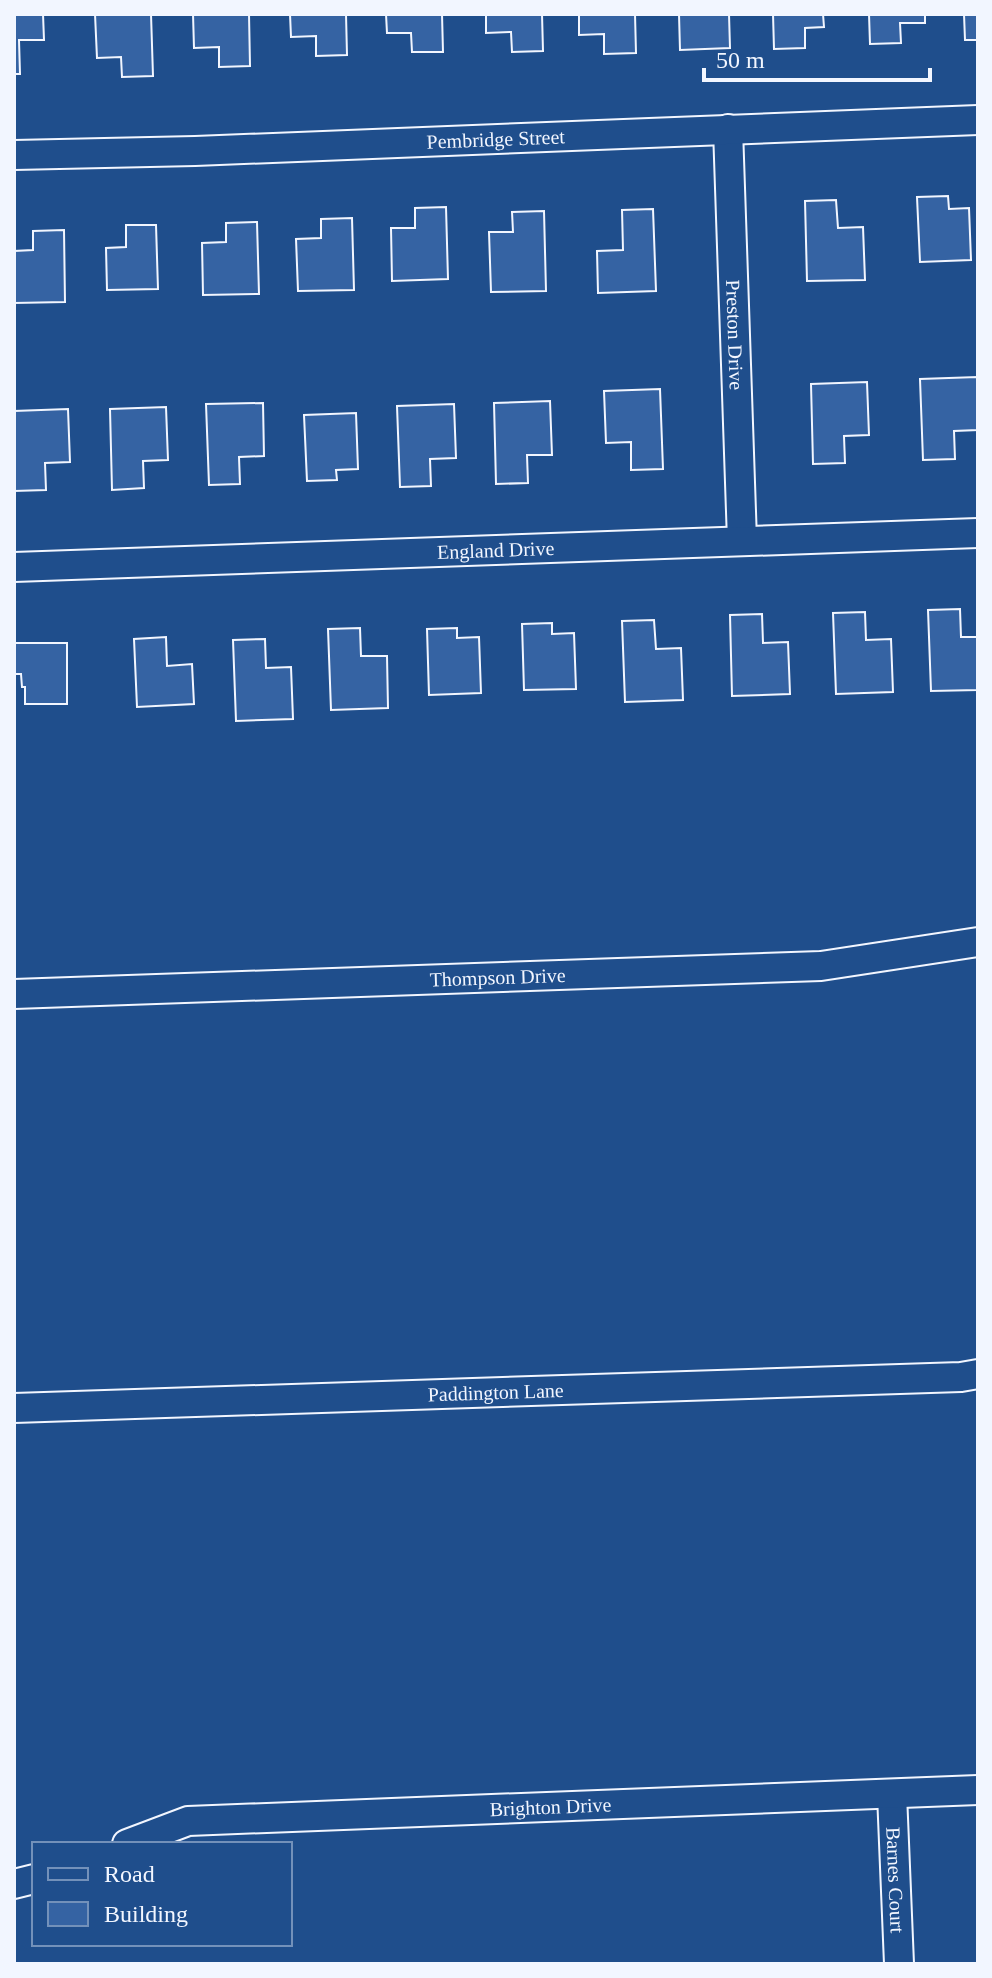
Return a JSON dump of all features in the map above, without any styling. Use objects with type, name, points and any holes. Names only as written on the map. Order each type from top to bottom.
[{"type":"street","name":"Pembridge Street","points":[[14,155],[195,151],[978,120]]},
{"type":"street","name":"Preston Drive","points":[[728,129],[742,541]]},
{"type":"street","name":"England Drive","points":[[14,567],[978,533]]},
{"type":"street","name":"Thompson Drive","points":[[14,994],[821,966],[978,942]]},
{"type":"street","name":"Paddington Lane","points":[[14,1408],[946,1378],[978,1374]]},
{"type":"street","name":"Brighton Drive","points":[[132,1842],[188,1821],[978,1790]]},
{"type":"street","name":"Barnes Court","points":[[892,1794],[899,1964]]},
{"type":"building","points":[[14,14],[43,14],[44,40],[19,40],[20,74],[14,74]]},
{"type":"building","points":[[95,14],[151,14],[153,76],[122,77],[121,57],[97,58]]},
{"type":"building","points":[[193,14],[249,14],[250,66],[219,67],[219,47],[194,48]]},
{"type":"building","points":[[290,14],[346,14],[347,55],[316,56],[316,36],[291,37]]},
{"type":"building","points":[[386,14],[442,14],[443,52],[412,52],[411,33],[387,33]]},
{"type":"building","points":[[486,14],[542,14],[543,51],[512,52],[511,32],[486,33]]},
{"type":"building","points":[[579,14],[635,14],[636,53],[604,54],[604,34],[579,35]]},
{"type":"building","points":[[679,14],[729,14],[730,48],[680,50]]},
{"type":"building","points":[[773,14],[823,14],[824,27],[805,28],[805,48],[774,49]]},
{"type":"building","points":[[869,14],[925,14],[925,23],[900,23],[901,43],[870,44]]},
{"type":"building","points":[[964,14],[978,14],[978,40],[965,40]]},
{"type":"building","points":[[948,196],[949,209],[969,208],[971,260],[920,262],[917,197]]},
{"type":"building","points":[[836,200],[838,228],[863,227],[865,280],[807,281],[805,201]]},
{"type":"building","points":[[446,207],[448,279],[392,281],[391,228],[415,228],[415,208]]},
{"type":"building","points":[[653,209],[656,291],[598,293],[597,251],[623,250],[622,210]]},
{"type":"building","points":[[544,211],[546,291],[491,292],[489,232],[513,232],[512,212]]},
{"type":"building","points":[[352,218],[354,290],[298,291],[296,239],[321,238],[321,219]]},
{"type":"building","points":[[257,222],[259,294],[203,295],[202,243],[226,242],[226,223]]},
{"type":"building","points":[[126,225],[156,225],[158,289],[107,290],[106,248],[126,247]]},
{"type":"building","points":[[64,230],[65,302],[14,303],[14,251],[33,250],[33,231]]},
{"type":"building","points":[[977,377],[978,430],[954,431],[955,459],[923,460],[920,379]]},
{"type":"building","points":[[867,382],[869,435],[844,436],[845,463],[813,464],[811,384]]},
{"type":"building","points":[[660,389],[663,469],[631,470],[631,442],[606,443],[604,391]]},
{"type":"building","points":[[550,401],[552,455],[527,455],[528,483],[496,484],[494,403]]},
{"type":"building","points":[[263,403],[264,456],[239,457],[240,484],[209,485],[206,404]]},
{"type":"building","points":[[454,404],[456,458],[430,459],[431,486],[400,487],[397,406]]},
{"type":"building","points":[[166,407],[168,460],[143,461],[144,488],[112,490],[110,409]]},
{"type":"building","points":[[68,409],[70,462],[45,463],[46,490],[14,491],[14,411]]},
{"type":"building","points":[[356,413],[358,469],[336,470],[337,480],[307,481],[304,415]]},
{"type":"building","points":[[960,609],[961,637],[978,637],[978,690],[931,691],[928,610]]},
{"type":"building","points":[[865,612],[866,640],[891,639],[893,692],[836,694],[833,613]]},
{"type":"building","points":[[762,614],[763,643],[788,642],[790,694],[732,696],[730,615]]},
{"type":"building","points":[[654,620],[656,649],[681,648],[683,700],[625,702],[622,621]]},
{"type":"building","points":[[552,623],[552,634],[574,633],[576,689],[524,690],[522,624]]},
{"type":"building","points":[[360,628],[361,656],[387,656],[388,708],[331,710],[328,629]]},
{"type":"building","points":[[457,628],[457,638],[479,637],[481,693],[429,695],[427,629]]},
{"type":"building","points":[[166,637],[167,666],[192,664],[194,704],[137,707],[134,639]]},
{"type":"building","points":[[265,639],[266,668],[291,667],[293,719],[236,721],[233,640]]},
{"type":"building","points":[[14,643],[67,643],[67,704],[25,704],[21,674],[14,674]]}]
